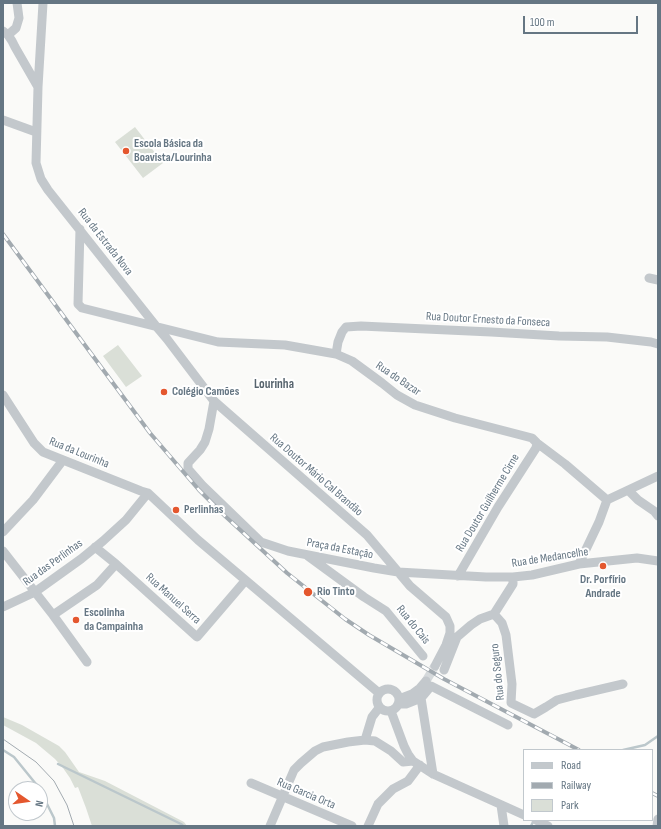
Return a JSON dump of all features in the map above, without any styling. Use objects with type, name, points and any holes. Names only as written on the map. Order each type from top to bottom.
[{"type":"street","points":[[17,3],[20,18],[16,28],[5,33],[12,40],[38,87]]},
{"type":"street","name":"Rua da Estrada Nova","points":[[42,3],[36,132],[36,163],[41,179],[48,190],[167,339],[214,401]]},
{"type":"street","points":[[3,120],[36,132]]},
{"type":"street","name":"Rua do Bazar","points":[[80,229],[78,304],[80,307],[218,342],[285,345],[336,354],[352,361],[397,395],[414,405],[455,418],[532,438],[607,500]]},
{"type":"street","name":"Rua Doutor Ernesto da Fonseca","points":[[336,354],[338,342],[346,327],[361,326],[607,338],[658,344]]},
{"type":"street","name":"Rua da Lourinha","points":[[3,396],[38,448],[43,452],[148,493]]},
{"type":"street","name":"Praça da Estação","points":[[214,401],[205,442],[188,463],[188,469],[202,485],[261,542],[288,551],[398,572]]},
{"type":"street","name":"Rua Doutor Mário Cal Brandão","points":[[214,401],[367,535],[398,572]]},
{"type":"street","name":"Rua Doutor Guilherme Cirne","points":[[458,576],[498,507],[536,448],[537,443]]},
{"type":"street","points":[[3,532],[33,500],[63,460]]},
{"type":"street","points":[[579,564],[599,522],[607,500],[629,491],[658,476]]},
{"type":"street","points":[[629,491],[658,516]]},
{"type":"street","points":[[148,493],[198,540],[245,581],[379,693]]},
{"type":"street","name":"Rua das Perlinhas","points":[[3,607],[35,592],[81,559],[126,520],[148,493]]},
{"type":"street","name":"Rua Manuel Serra","points":[[95,547],[197,637],[245,581]]},
{"type":"street","points":[[3,551],[53,615],[87,662]]},
{"type":"street","name":"Rua do Cais","points":[[305,554],[386,610],[422,656]]},
{"type":"street","name":"Rua de Medancelhe","points":[[398,572],[458,576],[513,577],[532,575],[579,564],[637,558],[658,561]]},
{"type":"street","points":[[53,615],[97,585],[116,564]]},
{"type":"street","points":[[398,572],[410,586],[446,617],[450,626],[448,639],[439,668],[457,637],[464,630],[475,622],[494,614],[513,584],[513,577]]},
{"type":"street","name":"Rua do Seguro","points":[[494,614],[502,623],[506,635],[512,684],[511,703],[522,709],[534,714],[557,700],[576,694],[623,684]]},
{"type":"street","points":[[398,702],[412,694],[426,681]]},
{"type":"street","points":[[398,702],[406,704],[421,698],[431,686],[508,725]]},
{"type":"street","points":[[385,689],[393,690],[396,693],[398,702],[395,709],[386,711],[379,708],[376,700],[379,693],[385,689]]},
{"type":"street","points":[[421,698],[433,774]]},
{"type":"street","points":[[365,740],[372,717],[379,708]]},
{"type":"street","points":[[390,711],[404,746],[408,754],[416,763],[433,774],[523,815]]},
{"type":"street","points":[[270,826],[294,770],[312,753],[323,747],[348,742],[375,740],[391,751],[403,762],[416,763]]},
{"type":"street","points":[[368,826],[378,804],[393,789],[408,781],[416,763]]},
{"type":"street","name":"Rua Garcia Orta","points":[[251,783],[352,826]]},
{"type":"street","points":[[501,805],[504,826]]},
{"type":"street","points":[[657,826],[658,819]]},
{"type":"street","points":[[538,821],[548,826]]},
{"type":"green space","points":[[135,127],[163,163],[143,178],[115,142]]},
{"type":"green space","points":[[118,345],[142,376],[126,387],[103,356]]},
{"type":"green space","points":[[3,717],[22,725],[59,746],[79,772],[105,781],[184,822],[187,826],[92,826],[78,787],[75,788],[63,768],[36,743],[3,725]]},
{"type":"waterway","name":"Rio Tinto","points":[[627,749],[645,745],[658,736]]},
{"type":"waterway","points":[[3,750],[14,757],[34,781]]},
{"type":"waterway","name":"Rio Tinto","points":[[58,764],[183,826]]},
{"type":"waterway","points":[[48,806],[54,818],[55,826]]},
{"type":"waterway","name":"Rio Tinto","points":[[531,826],[533,822]]},
{"type":"tunnel","points":[[426,681],[435,666]]},
{"type":"tram line","points":[[3,739],[36,762],[54,781],[67,805],[74,826]]},
{"type":"railway","points":[[3,234],[150,433],[199,490],[287,573],[345,619],[369,635],[444,679],[577,749]]},
{"type":"railway","points":[[653,794],[658,796]]},
{"type":"place","name":"Escola Básica da Boavista/Lourinha","points":[[126,151]]},
{"type":"place","name":"Colégio Camões","points":[[164,392]]},
{"type":"place","name":"Perlinhas","points":[[176,510]]},
{"type":"place","name":"Dr. Porfírio Andrade","points":[[603,566]]},
{"type":"place","name":"Rio Tinto","points":[[308,592]]},
{"type":"place","name":"Escolinha da Campainha","points":[[76,620]]},
{"type":"district","name":"Lourinha","points":[[274,385]]}]
